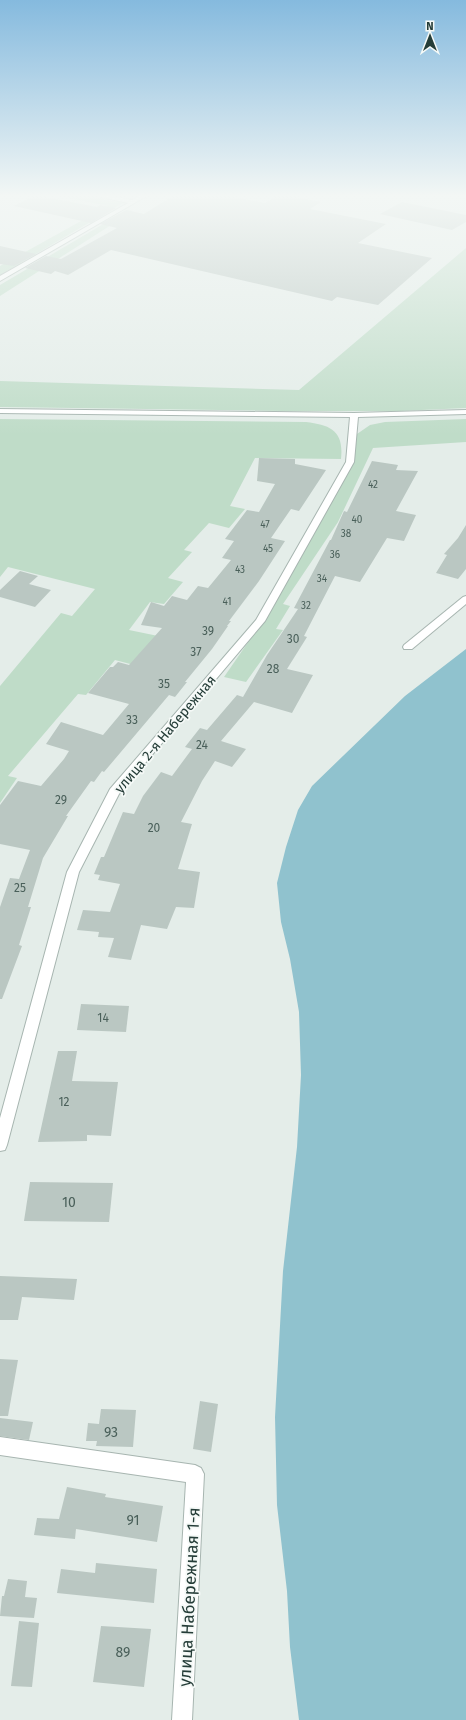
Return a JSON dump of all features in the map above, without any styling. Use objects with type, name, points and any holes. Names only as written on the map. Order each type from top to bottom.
[{"type":"street","points":[[0,411],[354,415],[466,412]]},
{"type":"street","name":"улица 2-я Набережная","points":[[1,1137],[73,872],[114,792],[260,621],[350,462],[354,415]]},
{"type":"street","points":[[408,647],[466,599]]},
{"type":"street","name":"улица Набережная 1-я","points":[[0,1446],[196,1474],[182,1720]]},
{"type":"green space","points":[[18,274],[34,274],[0,296],[0,285]]},
{"type":"green space","points":[[435,274],[466,274],[466,408],[400,411],[283,411],[0,407],[0,381],[299,390]]},
{"type":"green space","points":[[0,419],[315,423],[329,428],[338,436],[341,449],[341,459],[255,458],[230,506],[245,509],[229,528],[209,523],[184,550],[192,552],[168,578],[183,582],[164,604],[150,602],[129,630],[163,637],[138,666],[115,660],[86,695],[78,694],[8,776],[17,778],[0,803],[0,686],[61,613],[72,616],[95,589],[8,567],[0,577]]},
{"type":"green space","points":[[466,419],[466,442],[373,448],[338,522],[283,604],[290,606],[276,629],[283,630],[246,682],[224,677],[267,615],[354,461],[357,434],[370,425],[385,422]]},
{"type":"water","points":[[466,649],[466,1720],[299,1720],[290,1647],[287,1591],[277,1505],[275,1417],[283,1271],[297,1147],[301,1075],[299,1012],[290,959],[281,922],[277,883],[286,847],[298,810],[312,786],[405,696]]},
{"type":"building","points":[[216,274],[413,274],[378,305],[337,297],[332,301]]},
{"type":"building","points":[[259,458],[295,459],[295,464],[326,470],[299,511],[291,509],[271,538],[285,541],[259,581],[229,621],[231,621],[212,649],[185,682],[187,682],[175,697],[169,695],[104,772],[102,771],[94,782],[91,781],[66,816],[68,816],[43,858],[28,907],[31,907],[19,945],[22,946],[2,999],[0,999],[0,907],[10,878],[19,879],[30,850],[0,844],[0,805],[18,781],[41,786],[64,759],[69,751],[46,744],[61,722],[103,735],[129,704],[88,693],[110,667],[113,667],[118,662],[129,665],[162,628],[141,625],[151,602],[164,606],[172,596],[187,600],[198,586],[208,588],[231,560],[222,558],[234,541],[225,539],[247,510],[259,512],[275,484],[257,481]]},
{"type":"building","points":[[372,461],[398,465],[396,470],[418,471],[396,511],[416,515],[404,541],[387,538],[360,582],[335,576],[304,636],[307,637],[287,669],[313,675],[292,713],[254,702],[221,741],[246,749],[232,767],[215,761],[202,781],[181,822],[192,824],[178,869],[200,872],[194,908],[176,907],[167,929],[141,925],[131,960],[108,957],[114,938],[98,937],[99,932],[77,930],[83,910],[110,912],[120,884],[98,880],[100,875],[94,874],[101,857],[104,857],[123,812],[134,814],[143,796],[161,772],[172,776],[192,749],[185,747],[200,728],[207,730],[237,695],[243,697],[267,655],[298,609],[294,608],[331,540],[344,511],[347,512]]},
{"type":"building","points":[[466,525],[466,569],[458,579],[436,573],[447,555],[444,554],[458,538]]},
{"type":"building","points":[[20,571],[38,576],[29,584],[51,590],[35,607],[0,597],[0,590]]},
{"type":"building","points":[[81,1004],[129,1006],[126,1032],[77,1030]]},
{"type":"building","points":[[58,1051],[77,1051],[72,1081],[118,1082],[111,1136],[87,1135],[87,1141],[38,1142]]},
{"type":"building","points":[[30,1182],[113,1183],[109,1222],[24,1221]]},
{"type":"building","points":[[0,1276],[77,1279],[74,1300],[22,1297],[18,1320],[0,1320]]},
{"type":"building","points":[[0,1359],[18,1360],[8,1416],[0,1416]]},
{"type":"building","points":[[200,1401],[218,1404],[211,1452],[193,1449]]},
{"type":"building","points":[[101,1409],[136,1410],[133,1447],[96,1446],[97,1441],[86,1441],[88,1423],[99,1424]]},
{"type":"building","points":[[0,1418],[33,1422],[29,1440],[0,1436]]},
{"type":"building","points":[[67,1487],[106,1494],[105,1497],[163,1506],[157,1542],[76,1529],[75,1539],[34,1535],[37,1518],[59,1519]]},
{"type":"building","points":[[96,1563],[157,1569],[154,1603],[57,1593],[61,1569],[95,1573]]},
{"type":"building","points":[[8,1579],[27,1581],[25,1597],[37,1598],[34,1618],[0,1616],[2,1596],[4,1596]]},
{"type":"building","points":[[19,1621],[39,1623],[32,1687],[11,1686]]},
{"type":"building","points":[[101,1626],[151,1629],[144,1687],[93,1682]]}]
